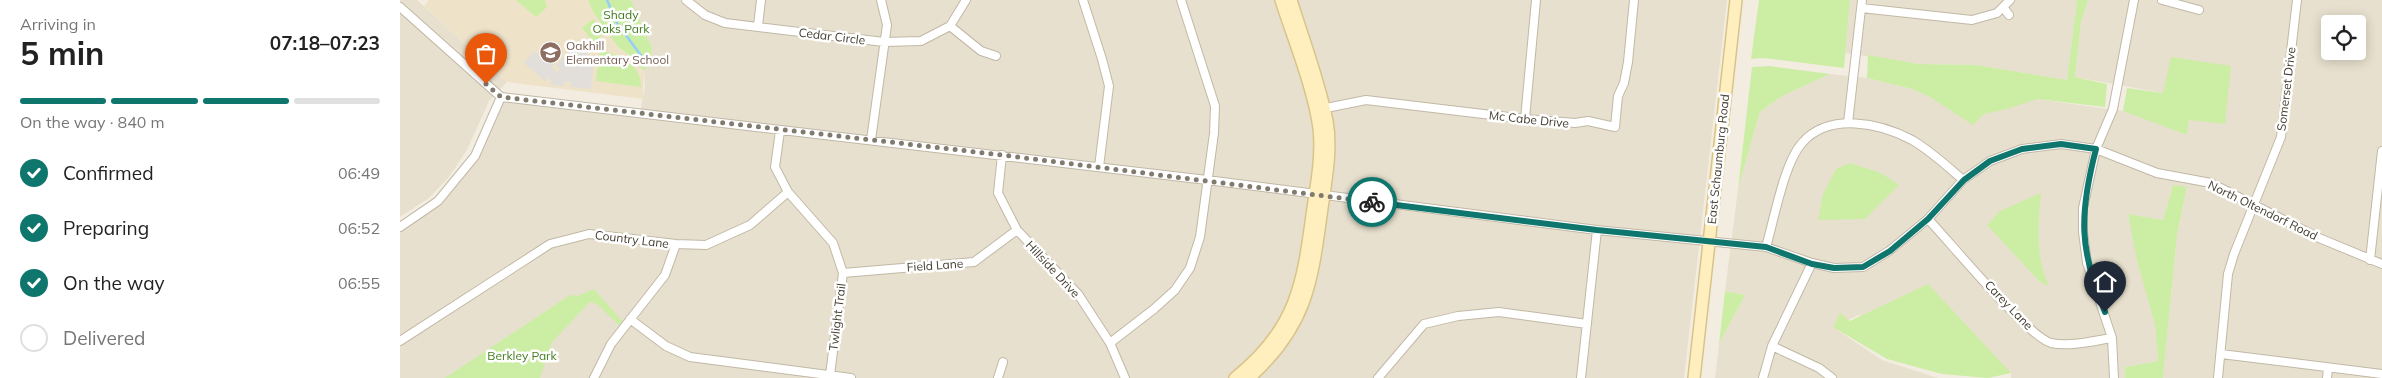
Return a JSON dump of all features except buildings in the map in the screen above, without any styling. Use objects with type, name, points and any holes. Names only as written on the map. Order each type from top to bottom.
[{"type":"street","name":"Cedar Circle","points":[[686,0],[710,18],[725,23],[884,42],[921,41],[950,26]]},
{"type":"street","points":[[758,26],[761,0]]},
{"type":"street","points":[[872,140],[887,25],[881,0]]},
{"type":"street","points":[[966,0],[950,26],[981,51],[996,56]]},
{"type":"street","points":[[1082,0],[1102,60],[1108,86],[1099,167]]},
{"type":"street","points":[[1110,343],[1175,290],[1190,268],[1200,237],[1214,133],[1214,106],[1181,0]]},
{"type":"street","points":[[1281,0],[1319,110]]},
{"type":"street","points":[[1235,378],[1261,354],[1275,336],[1298,293],[1328,145],[1290,0]]},
{"type":"street","points":[[1525,119],[1536,0]]},
{"type":"street","name":"Mc Cabe Drive","points":[[1319,110],[1366,100],[1525,119],[1575,123],[1588,121],[1615,127],[1618,96],[1624,83],[1628,62],[1634,0]]},
{"type":"street","name":"East Schaumburg Road","points":[[1694,378],[1736,0]]},
{"type":"street","points":[[1848,123],[1861,4],[1972,20],[1997,13],[2010,0]]},
{"type":"street","points":[[2114,378],[2112,338],[2087,263],[2083,232],[2083,208],[2096,149],[2113,108],[2134,0]]},
{"type":"street","points":[[2162,0],[2199,10]]},
{"type":"street","name":"Somerset Drive","points":[[2218,378],[2228,274],[2234,254],[2281,136],[2296,0]]},
{"type":"street","points":[[400,7],[501,97],[474,156],[438,201],[400,227]]},
{"type":"street","points":[[2003,7],[2009,15]]},
{"type":"street","name":"North Oltendorf Road","points":[[501,97],[1002,155],[1597,230],[1766,247],[1812,264],[1834,268],[1863,267],[1890,251],[1928,219],[1964,180],[1990,161],[2022,149],[2061,144],[2096,149],[2157,173],[2211,183],[2319,238],[2382,264]]},
{"type":"street","points":[[1766,247],[1788,168],[1802,143],[1824,127],[1848,123],[1882,128],[1911,140],[1934,155],[1964,180]]},
{"type":"street","name":"Twlight Trail","points":[[780,130],[776,167],[788,192],[833,243],[843,272],[830,375]]},
{"type":"street","points":[[2370,260],[2382,151]]},
{"type":"street","name":"Hillside Drive","points":[[1002,155],[998,193],[1017,230],[1078,294],[1110,343],[1125,378]]},
{"type":"street","name":"Country Lane","points":[[400,341],[550,244],[589,234],[676,244],[706,245],[750,225],[788,192]]},
{"type":"street","points":[[1249,378],[1282,342],[1304,304],[1312,278],[1319,195]]},
{"type":"street","name":"Carey Lane","points":[[1928,219],[2027,326],[2050,343],[2078,343],[2112,338]]},
{"type":"street","name":"Field Lane","points":[[843,272],[974,262],[1017,230]]},
{"type":"street","points":[[1581,378],[1597,230]]},
{"type":"street","points":[[594,378],[611,344],[665,275],[676,244]]},
{"type":"street","points":[[1763,378],[1772,346],[1812,264]]},
{"type":"street","points":[[1378,378],[1424,324],[1458,316],[1499,312],[1587,324]]},
{"type":"street","points":[[630,319],[666,346],[690,357],[851,378]]},
{"type":"street","points":[[1772,346],[1819,368],[1832,378]]},
{"type":"street","points":[[2221,354],[2382,374]]},
{"type":"street","points":[[998,378],[1003,362]]},
{"type":"street","points":[[2327,378],[2328,368]]},
{"type":"shaded area","points":[[400,0],[417,0],[507,82],[489,101],[467,150],[449,177],[429,198],[400,217]]},
{"type":"shaded area","name":"Oakhill Elementary School","points":[[429,0],[588,0],[593,12],[618,47],[632,57],[644,71],[643,99],[507,82],[424,6]]},
{"type":"shaded area","points":[[631,0],[1727,0],[1684,378],[400,378],[400,230],[451,193],[483,141],[503,102],[639,118],[645,87],[644,71],[651,60],[652,48]]},
{"type":"shaded area","points":[[1850,0],[2077,0],[2067,80],[1976,65],[1919,64],[1845,53]]},
{"type":"shaded area","points":[[2088,0],[2382,0],[2382,378],[2163,378],[2177,235],[2187,188],[2173,185],[2163,220],[2128,214],[2155,325],[2158,361],[2125,367],[2125,378],[2011,378],[2011,373],[1859,315],[1833,327],[1882,360],[1938,378],[1715,378],[1719,344],[1745,295],[1725,291],[1738,189],[1760,112],[1782,96],[1830,74],[1867,78],[1912,89],[1930,97],[1984,114],[2037,99],[2123,111],[2187,134],[2189,120],[2163,93],[2075,77],[2081,22]]},
{"type":"shaded area","points":[[580,47],[590,56],[587,60],[594,61],[591,89],[571,87],[570,82],[565,81],[564,86],[551,85],[551,80],[548,78],[545,81],[524,63],[534,51],[541,57],[545,54],[555,62],[552,67],[558,72],[560,69],[556,66],[571,48],[576,51]]},
{"type":"green space","points":[[516,0],[545,0],[547,7],[536,17]]},
{"type":"green space","name":"Shady Oaks Park","points":[[588,0],[631,0],[652,48],[651,60],[644,71],[632,57],[618,47],[593,12]]},
{"type":"green space","points":[[1759,0],[1850,0],[1844,68],[1763,58],[1751,59]]},
{"type":"green space","points":[[2077,0],[2088,0],[2081,22],[2075,77],[2107,84],[2105,107],[2037,99],[1984,114],[1973,125],[1930,97],[1912,89],[1867,78],[1868,55],[1919,64],[1976,65],[2067,80]]},
{"type":"green space","points":[[593,19],[604,33],[594,43],[582,28]]},
{"type":"green space","points":[[600,50],[628,62],[638,72],[641,87],[596,81]]},
{"type":"green space","points":[[2171,57],[2231,66],[2225,124],[2189,120],[2187,135],[2123,111],[2127,88],[2163,93]]},
{"type":"green space","points":[[1769,66],[1830,74],[1782,96],[1760,112],[1738,189],[1752,67]]},
{"type":"green space","points":[[1850,163],[1881,173],[1899,185],[1865,219],[1818,220],[1823,194],[1836,169]]},
{"type":"green space","points":[[2173,185],[2187,187],[2177,235],[2163,378],[2125,378],[2125,367],[2158,361],[2155,325],[2137,260],[2128,214],[2163,220]]},
{"type":"green space","points":[[2041,193],[2040,252],[2041,263],[2049,286],[2040,282],[1987,225],[2000,211]]},
{"type":"green space","points":[[1928,284],[2011,373],[1988,378],[1942,374],[1887,359],[1833,327],[1840,313],[1850,321]]},
{"type":"green space","name":"Berkley Park","points":[[594,289],[624,323],[621,327],[597,304],[590,302],[552,342],[540,378],[445,378],[570,295],[577,296]]},
{"type":"green space","points":[[1725,291],[1745,295],[1719,344]]},
{"type":"waterway","points":[[607,0],[617,23],[645,61]]},
{"type":"way so far","points":[[486,84],[501,97],[1002,155],[1372,202]]},
{"type":"place","name":"Oakhill Elementary School","points":[[550,52]]},
{"type":"route","points":[[1372,202],[1597,230],[1766,247],[1812,264],[1834,268],[1863,267],[1890,251],[1928,219],[1964,180],[1990,161],[2022,149],[2061,144],[2096,149],[2083,208],[2083,232],[2087,263],[2105,312]]}]
